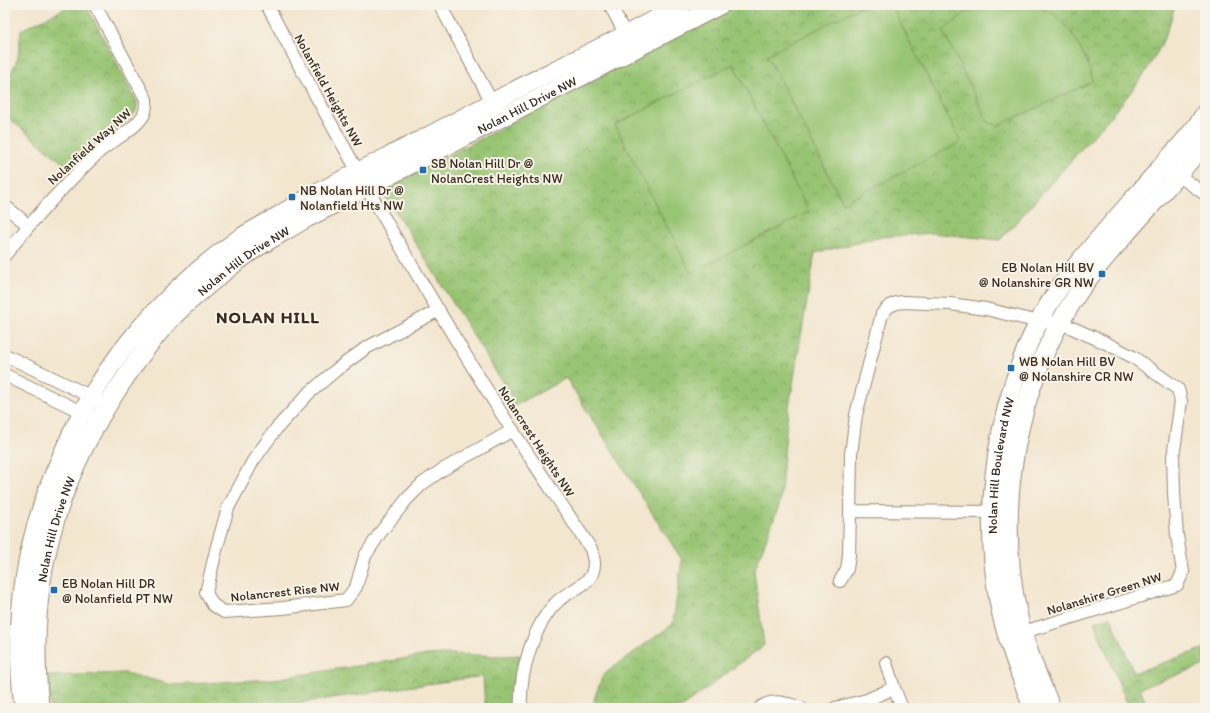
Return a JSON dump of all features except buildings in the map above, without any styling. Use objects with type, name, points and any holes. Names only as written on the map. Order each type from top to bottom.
[{"type":"street","name":"Nolanfield Way NW","points":[[5,255],[28,225],[79,171],[105,147],[139,122],[146,112],[146,99],[95,5]]},
{"type":"street","name":"Nolanfield Heights NW","points":[[267,5],[366,188]]},
{"type":"street","points":[[440,5],[496,110]]},
{"type":"street","points":[[610,5],[630,43]]},
{"type":"street","name":"Nolan Hill Drive NW","points":[[630,43],[682,5]]},
{"type":"street","name":"Nolan Hill Drive NW","points":[[24,708],[21,684],[20,630],[40,591],[46,555],[57,514],[90,416],[99,401],[123,350],[150,317],[206,264],[239,239],[300,203],[358,172],[496,110],[630,43],[720,5]]},
{"type":"street","name":"Nolan Hill Drive NW","points":[[99,401],[130,371],[155,336],[184,306],[231,266],[260,246],[308,218],[366,188],[496,110]]},
{"type":"street","name":"Nolan Hill Boulevard NW","points":[[1050,323],[1054,297],[1071,273],[1205,113]]},
{"type":"street","name":"Nolan Hill Boulevard NW","points":[[1051,708],[1030,655],[1015,635],[998,596],[994,561],[1000,512],[994,475],[1002,428],[1012,391],[1025,354],[1104,259],[1178,175],[1205,141]]},
{"type":"street","points":[[1163,164],[1205,194]]},
{"type":"street","name":"Nolancrest Heights NW","points":[[366,188],[513,430],[591,549],[595,564],[590,577],[559,600],[546,616],[535,636],[523,678],[520,708]]},
{"type":"street","points":[[5,206],[28,225]]},
{"type":"street","name":"Nolanshire Green NW","points":[[850,511],[851,454],[856,415],[882,314],[887,306],[903,302],[950,304],[986,309],[1050,323],[1106,343],[1133,358],[1178,389],[1181,401],[1173,457],[1174,493],[1183,572],[1177,585],[1015,635]]},
{"type":"street","name":"Nolancrest Rise NW","points":[[439,310],[366,348],[336,370],[308,394],[276,428],[253,461],[228,508],[206,593],[213,605],[224,612],[283,608],[346,600],[356,587],[365,556],[380,532],[412,494],[422,484],[442,470],[513,430]]},
{"type":"street","points":[[5,355],[99,401]]},
{"type":"street","points":[[5,375],[90,416]]},
{"type":"street","points":[[840,581],[847,569],[849,555],[850,511],[1000,512]]},
{"type":"street","name":"Nolan Hill Drive NW","points":[[20,630],[37,657],[40,708]]},
{"type":"street","name":"Nolan Hill Boulevard NW","points":[[1015,635],[1016,664],[1034,708]]},
{"type":"street","points":[[886,663],[902,708]]},
{"type":"street","points":[[835,708],[866,700],[894,688]]},
{"type":"street","points":[[760,708],[766,703],[785,702],[801,708]]},
{"type":"green space","points":[[72,5],[86,5],[137,102],[137,106],[133,115],[91,147],[70,169],[5,115],[5,82],[18,58],[21,30]]},
{"type":"green space","points":[[737,5],[1175,5],[1169,27],[1160,46],[1150,65],[1126,99],[1000,240],[932,233],[882,237],[815,253],[787,419],[780,503],[754,571],[764,645],[681,708],[595,708],[594,699],[603,675],[673,624],[682,560],[566,378],[513,407],[511,396],[396,212],[387,202],[386,195],[389,188],[394,184]]},
{"type":"green space","points":[[864,5],[891,5],[961,142],[843,203],[767,55]]},
{"type":"green space","points":[[981,5],[1036,5],[1055,15],[1071,31],[1087,61],[1093,81],[998,126],[988,122],[943,31],[965,13]]},
{"type":"green space","points":[[733,64],[809,212],[691,273],[615,125]]},
{"type":"green space","points":[[1111,617],[1134,673],[1205,648],[1205,665],[1140,688],[1148,708],[1129,708],[1094,622]]},
{"type":"green space","points":[[449,654],[503,656],[521,655],[515,674],[513,708],[485,708],[483,676],[277,706],[231,708],[50,708],[49,676],[125,673],[173,685],[274,679],[428,655]]},
{"type":"place","name":"SB Nolan Hill Dr @ NolanCrest Heights NW","points":[[423,170]]},
{"type":"place","name":"NB Nolan Hill Dr @ Nolanfield Hts NW","points":[[292,197]]},
{"type":"place","name":"EB Nolan Hill BV @ Nolanshire GR NW","points":[[1102,274]]},
{"type":"place","name":"WB Nolan Hill BV @ Nolanshire CR NW","points":[[1011,368]]},
{"type":"place","name":"EB Nolan Hill DR @ Nolanfield PT NW","points":[[54,590]]},
{"type":"district","name":"NOLAN HILL","points":[[268,317]]}]
